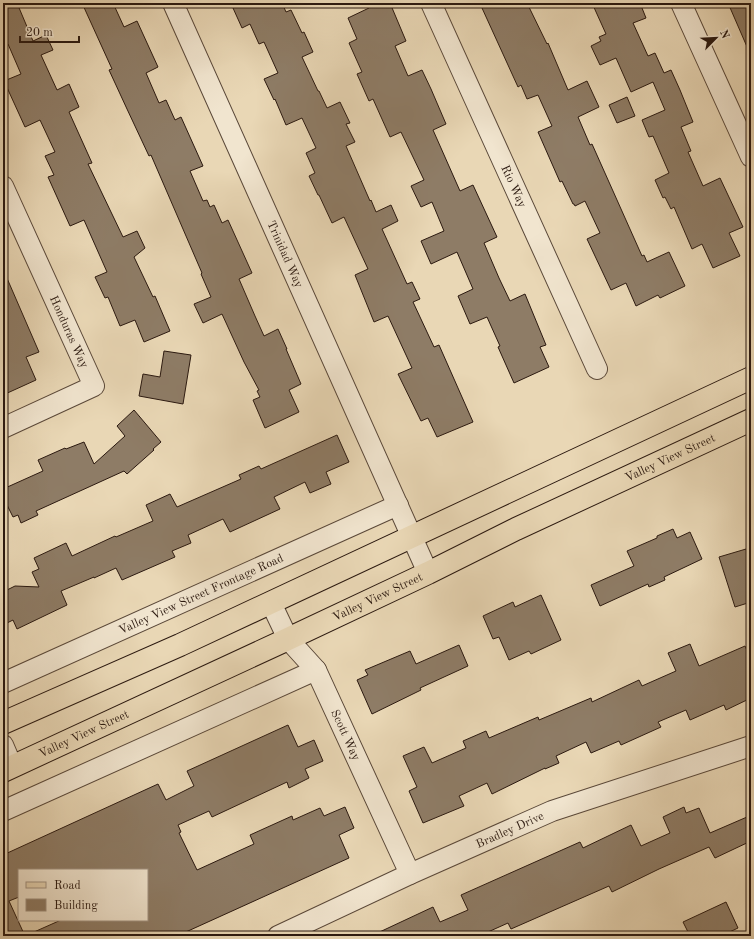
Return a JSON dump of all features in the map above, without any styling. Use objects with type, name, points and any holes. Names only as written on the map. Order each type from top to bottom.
[{"type":"main road","points":[[3,723],[180,646],[751,378]]},
{"type":"main road","name":"Valley View Street","points":[[8,769],[288,639],[428,573],[516,529],[751,420]]},
{"type":"street","name":"Trinidad Way","points":[[173,3],[428,573]]},
{"type":"street","name":"Rio Way","points":[[431,3],[598,369]]},
{"type":"street","points":[[681,3],[751,156]]},
{"type":"street","name":"Honduras Way","points":[[3,186],[94,386],[3,428]]},
{"type":"street","name":"Valley View Street Frontage Road","points":[[3,683],[398,504]]},
{"type":"street","name":"Scott Way","points":[[271,603],[288,639],[316,670],[410,874]]},
{"type":"street","points":[[3,811],[316,670]]},
{"type":"street","points":[[3,745],[8,769]]},
{"type":"street","name":"Bradley Drive","points":[[278,936],[410,874],[552,811],[751,746]]},
{"type":"building","points":[[3,3],[17,3],[33,41],[46,35],[53,50],[41,55],[57,90],[69,84],[79,107],[69,112],[92,163],[88,164],[123,237],[137,231],[145,248],[134,257],[153,297],[155,296],[170,331],[144,342],[135,320],[120,326],[108,297],[105,298],[95,277],[107,272],[84,220],[70,226],[48,177],[54,175],[45,156],[55,152],[40,120],[25,127],[4,81],[21,74],[8,44],[3,46]]},
{"type":"building","points":[[82,3],[113,3],[124,27],[137,21],[158,67],[146,73],[159,103],[166,100],[175,120],[181,117],[203,166],[190,171],[203,201],[207,200],[210,207],[214,205],[222,223],[228,220],[252,273],[239,279],[264,336],[278,329],[287,349],[301,384],[289,390],[299,412],[265,428],[253,400],[260,397],[257,391],[259,390],[244,362],[222,314],[203,323],[194,304],[211,297],[201,274],[202,273],[151,155],[149,156],[109,70],[112,69]]},
{"type":"building","points":[[244,3],[282,3],[286,12],[291,10],[302,33],[304,32],[313,52],[302,57],[327,108],[340,102],[350,123],[346,124],[355,142],[346,146],[376,212],[391,205],[398,221],[382,229],[407,284],[412,282],[420,299],[413,302],[434,347],[439,345],[473,422],[437,437],[428,418],[421,421],[398,374],[412,368],[388,316],[374,322],[355,275],[368,269],[344,217],[332,223],[309,176],[315,173],[306,153],[316,148],[302,118],[286,125],[275,99],[274,100],[264,79],[278,73],[264,42],[259,44],[250,24],[242,28],[233,8]]},
{"type":"building","points":[[367,3],[390,3],[406,41],[395,46],[408,76],[422,70],[431,89],[446,124],[433,130],[460,191],[473,185],[497,237],[484,243],[499,278],[510,301],[525,294],[546,345],[540,347],[549,367],[514,383],[487,317],[470,324],[458,296],[473,289],[457,252],[431,264],[421,241],[444,231],[432,202],[421,207],[411,186],[424,180],[401,132],[390,137],[373,99],[369,101],[357,74],[362,72],[349,43],[357,39],[348,18],[369,8]]},
{"type":"building","points":[[494,3],[527,3],[547,44],[548,43],[568,90],[587,81],[599,107],[578,117],[590,145],[592,144],[642,256],[644,255],[647,262],[669,252],[685,286],[660,298],[658,295],[636,306],[626,283],[611,290],[587,239],[600,233],[585,201],[575,206],[573,204],[562,181],[560,182],[538,132],[552,126],[538,95],[527,99],[521,85],[518,87],[482,8]]},
{"type":"building","points":[[592,3],[640,3],[646,18],[633,23],[648,56],[655,53],[664,73],[671,70],[693,122],[681,127],[691,151],[688,152],[703,186],[720,178],[743,227],[729,233],[740,256],[713,268],[702,244],[692,249],[674,207],[671,209],[665,197],[663,198],[655,180],[669,173],[653,136],[649,137],[642,120],[665,110],[653,82],[631,92],[616,58],[600,65],[591,46],[601,41],[599,37],[606,34]]},
{"type":"building","points":[[728,3],[751,3],[751,56]]},
{"type":"building","points":[[627,97],[635,116],[617,123],[609,105]]},
{"type":"building","points":[[3,269],[39,352],[26,357],[36,380],[3,395]]},
{"type":"building","points":[[164,351],[191,355],[183,404],[139,396],[143,374],[160,377]]},
{"type":"building","points":[[134,410],[161,442],[127,474],[124,471],[36,511],[38,515],[21,523],[18,515],[13,517],[3,497],[3,489],[43,471],[38,460],[65,448],[66,449],[84,442],[94,464],[125,436],[117,426]]},
{"type":"building","points":[[337,435],[349,462],[326,472],[331,484],[310,493],[305,482],[274,497],[280,509],[230,532],[223,519],[188,535],[191,543],[172,551],[175,557],[122,580],[116,568],[61,591],[67,605],[17,629],[13,620],[3,625],[3,592],[15,586],[39,587],[32,572],[39,569],[34,558],[66,543],[72,556],[115,536],[116,537],[153,521],[146,505],[170,494],[177,507],[241,479],[239,475],[259,466],[261,469]]},
{"type":"building","points":[[673,529],[677,538],[690,532],[702,559],[664,577],[665,580],[649,587],[648,584],[600,606],[591,585],[634,566],[627,551],[657,538],[657,536]]},
{"type":"building","points":[[746,549],[751,566],[751,602],[735,607],[719,557]]},
{"type":"building","points":[[541,595],[561,640],[531,654],[529,651],[509,660],[499,637],[493,639],[483,616],[513,602],[515,607]]},
{"type":"building","points":[[690,644],[699,666],[745,646],[751,659],[751,698],[726,710],[724,705],[690,720],[686,710],[658,722],[661,727],[621,745],[619,741],[591,753],[586,742],[556,756],[559,763],[545,768],[492,794],[487,783],[459,796],[464,806],[423,823],[409,791],[417,787],[403,756],[424,747],[432,763],[466,748],[463,741],[486,731],[489,738],[538,717],[539,720],[591,698],[592,702],[639,680],[642,686],[676,671],[668,653]]},
{"type":"building","points":[[459,645],[468,666],[420,688],[421,690],[372,714],[357,680],[368,675],[365,670],[410,651],[416,664]]},
{"type":"building","points":[[288,725],[298,747],[314,740],[323,761],[305,769],[309,778],[289,788],[287,782],[212,817],[209,811],[178,825],[181,832],[179,833],[197,870],[254,844],[250,835],[292,816],[293,820],[320,808],[324,816],[345,807],[354,828],[339,835],[349,858],[177,936],[3,936],[3,855],[158,784],[166,800],[194,786],[187,771]]},
{"type":"building","points":[[684,807],[686,813],[699,808],[710,833],[747,817],[751,826],[751,841],[715,858],[709,847],[612,892],[609,886],[511,929],[508,923],[479,936],[371,936],[433,907],[440,922],[468,910],[461,895],[580,842],[583,848],[631,825],[641,846],[670,833],[663,817]]},
{"type":"building","points":[[726,902],[738,928],[721,936],[690,936],[683,922]]}]
